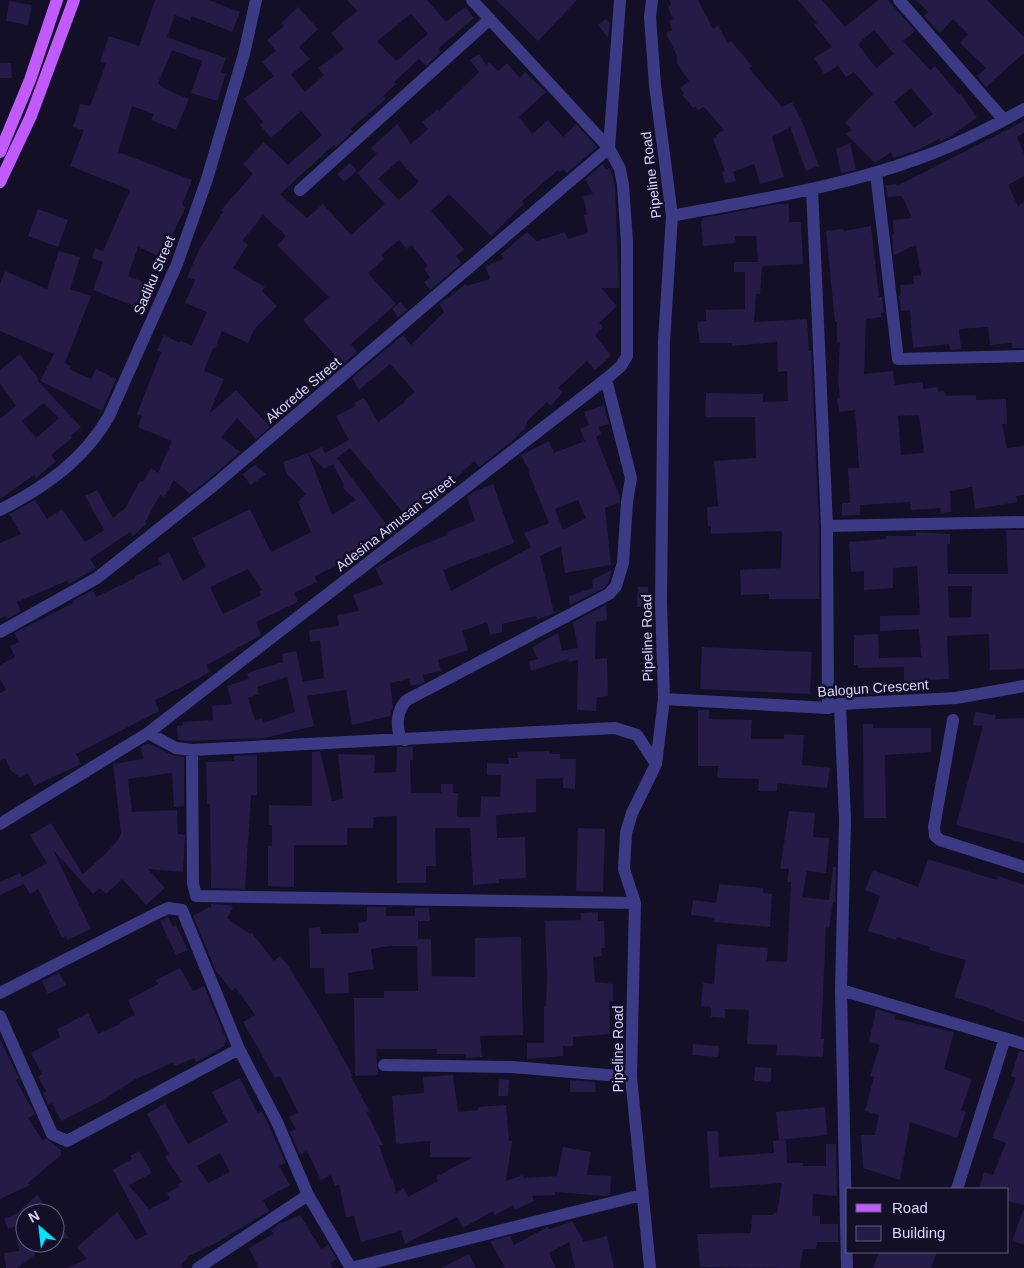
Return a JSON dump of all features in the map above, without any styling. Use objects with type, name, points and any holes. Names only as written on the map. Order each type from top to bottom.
[{"type":"main road","points":[[0,152],[30,80],[57,0]]},
{"type":"main road","points":[[0,182],[31,116],[74,0]]},
{"type":"street","name":"Adesina Amusan Street","points":[[0,824],[148,734],[606,379],[621,366],[627,356],[627,242],[620,169],[609,148],[472,0]]},
{"type":"street","points":[[609,148],[620,0]]},
{"type":"street","name":"Pipeline Road","points":[[650,1268],[631,1077],[635,903],[624,869],[626,833],[632,813],[656,764],[664,699],[661,603],[664,341],[672,216],[655,85],[650,17],[652,0]]},
{"type":"street","points":[[899,0],[1004,120]]},
{"type":"street","name":"Sadiku Street","points":[[0,510],[30,495],[66,468],[98,436],[110,416],[177,264],[207,179],[258,1]]},
{"type":"street","points":[[300,190],[490,19]]},
{"type":"street","points":[[672,216],[812,189],[876,173],[919,159],[1024,109]]},
{"type":"street","name":"Akorede Street","points":[[0,632],[97,578],[214,486],[609,148]]},
{"type":"street","points":[[876,173],[898,359],[1024,356]]},
{"type":"street","points":[[812,189],[834,706],[845,820],[840,990],[846,1228]]},
{"type":"street","points":[[405,740],[400,737],[397,724],[400,708],[407,700],[609,594],[616,586],[623,563],[627,502],[632,478],[606,379]]},
{"type":"street","points":[[827,526],[1024,522]]},
{"type":"street","name":"Balogun Crescent","points":[[664,699],[834,706],[956,698],[1024,686]]},
{"type":"street","points":[[953,720],[934,827],[935,836],[940,840],[1024,867]]},
{"type":"street","points":[[148,734],[176,748],[192,750],[615,728],[637,736],[656,764]]},
{"type":"street","points":[[192,750],[193,883],[196,896],[635,903]]},
{"type":"street","points":[[0,993],[157,913],[168,908],[182,910],[239,1049],[277,1122],[308,1195],[352,1268],[642,1195]]},
{"type":"street","points":[[840,990],[1024,1044]]},
{"type":"street","points":[[0,1016],[52,1134],[62,1140],[67,1140],[121,1114],[239,1049]]},
{"type":"street","points":[[957,1188],[1005,1038]]},
{"type":"street","points":[[384,1065],[512,1067],[631,1077]]},
{"type":"street","points":[[198,1268],[308,1195]]},
{"type":"street","points":[[847,1253],[847,1268]]},
{"type":"building","points":[[155,0],[209,0],[240,12],[232,32],[192,16],[190,21],[175,15],[167,37],[226,58],[221,72],[226,74],[217,101],[191,93],[202,61],[172,50],[158,83],[165,89],[189,99],[176,130],[151,120],[154,114],[132,106],[118,152],[192,180],[182,205],[186,207],[161,257],[138,247],[128,276],[146,283],[137,307],[93,290],[103,262],[92,258],[95,248],[103,251],[130,190],[70,166],[84,130],[73,127],[80,104],[90,106],[106,64],[100,61],[109,36],[139,46]]},
{"type":"building","points":[[347,0],[427,0],[446,22],[465,7],[474,18],[438,49],[441,52],[426,66],[419,59],[394,82],[396,84],[383,96],[386,99],[350,129],[353,131],[336,147],[334,145],[280,194],[307,218],[323,204],[351,235],[385,204],[357,173],[377,154],[371,148],[397,124],[411,144],[428,129],[422,122],[438,109],[439,111],[479,72],[470,60],[479,54],[486,65],[489,62],[498,71],[507,63],[520,78],[525,72],[546,92],[519,117],[532,134],[548,120],[563,137],[576,124],[597,147],[567,173],[563,169],[560,172],[558,170],[522,201],[524,204],[491,236],[449,194],[431,211],[464,249],[456,256],[462,263],[430,290],[424,282],[430,277],[425,270],[427,265],[412,245],[407,249],[399,240],[381,255],[384,259],[368,273],[396,304],[351,344],[357,352],[325,380],[321,374],[338,359],[303,320],[329,297],[277,245],[286,236],[263,215],[242,241],[248,245],[233,268],[265,287],[262,291],[277,306],[254,330],[248,343],[222,331],[204,371],[224,379],[209,414],[236,390],[270,427],[256,439],[237,418],[221,437],[240,452],[208,480],[190,494],[174,480],[164,497],[160,495],[145,522],[147,524],[133,536],[130,532],[90,559],[96,568],[69,584],[67,581],[17,602],[21,611],[7,619],[5,616],[0,619],[0,543],[21,534],[9,514],[35,500],[47,519],[62,509],[85,542],[104,530],[85,496],[97,490],[113,518],[125,508],[140,481],[143,482],[151,468],[158,473],[172,441],[138,427],[142,416],[137,414],[161,352],[157,350],[164,335],[180,343],[180,341],[192,345],[207,312],[185,303],[195,280],[187,277],[200,248],[223,212],[221,210],[253,174],[243,164],[264,142],[288,165],[322,135],[301,111],[271,138],[260,125],[263,122],[244,99],[274,76],[262,62],[276,51],[267,40],[284,26],[281,23],[298,7],[318,29],[299,47],[310,59],[291,75],[305,92],[324,75],[318,68],[344,49],[331,33],[357,11]],"holes":[[[411,14],[428,34],[396,61],[377,41]],[[399,160],[419,182],[399,200],[378,179]]]},
{"type":"building","points":[[496,0],[577,0],[538,41]]},
{"type":"building","points":[[669,0],[698,0],[713,29],[718,26],[728,43],[731,41],[752,66],[749,68],[782,107],[792,102],[803,124],[819,166],[806,171],[790,127],[772,137],[784,177],[760,184],[754,164],[733,172],[736,181],[725,184],[722,172],[725,171],[713,139],[724,130],[704,107],[698,110],[695,106],[693,108],[682,95],[684,93],[680,88],[689,81],[677,63],[677,56],[666,33],[672,30],[669,21],[673,19],[668,8],[671,4]]},
{"type":"building","points":[[798,0],[822,0],[845,27],[878,0],[888,0],[915,31],[903,41],[930,70],[935,66],[977,117],[950,137],[940,141],[939,139],[918,150],[893,158],[891,152],[875,163],[846,134],[852,130],[845,123],[873,94],[854,72],[846,77],[838,66],[824,74],[814,58],[832,47],[814,25],[817,23]],"holes":[[[874,30],[894,54],[876,68],[858,44]],[[911,88],[933,114],[914,128],[894,102]]]},
{"type":"building","points":[[916,0],[987,0],[1024,37],[1024,53],[986,87],[977,76],[986,68],[960,43],[968,34],[953,19],[940,33],[924,16],[928,12]]},
{"type":"building","points":[[9,1],[32,5],[28,25],[6,21]]},
{"type":"building","points":[[606,19],[610,23],[608,38],[598,25]]},
{"type":"building","points":[[0,63],[11,63],[12,78],[0,78]]},
{"type":"building","points":[[1024,121],[1024,133],[1017,137],[1024,154],[1024,176],[1008,185],[1018,206],[1024,202],[1024,348],[1012,348],[1012,343],[990,345],[988,327],[959,329],[961,349],[950,350],[949,344],[913,348],[910,310],[901,311],[899,296],[901,295],[900,285],[914,284],[913,276],[921,275],[916,245],[894,255],[892,236],[894,234],[893,220],[912,218],[902,196],[887,197],[886,185],[896,184],[897,186]]},
{"type":"building","points":[[850,143],[856,170],[841,173],[836,149]]},
{"type":"building","points":[[350,163],[357,171],[344,182],[337,174]]},
{"type":"building","points":[[603,164],[606,169],[610,168],[615,186],[619,288],[601,288],[617,306],[599,323],[603,327],[595,335],[611,356],[595,370],[587,361],[558,388],[563,392],[551,406],[547,402],[528,420],[525,428],[513,440],[479,467],[474,461],[438,496],[437,494],[417,509],[419,512],[409,520],[350,448],[337,458],[389,528],[341,561],[342,563],[315,576],[317,582],[294,593],[298,602],[256,622],[261,635],[207,665],[209,673],[155,700],[159,711],[76,754],[81,764],[34,786],[28,773],[20,777],[10,770],[5,758],[0,761],[0,693],[6,690],[0,679],[0,665],[15,657],[10,646],[19,642],[14,633],[73,603],[72,601],[93,590],[96,597],[135,578],[135,576],[161,564],[158,558],[169,552],[183,581],[206,567],[192,538],[250,509],[271,552],[311,532],[298,502],[306,494],[287,474],[283,462],[322,447],[325,453],[349,440],[336,416],[356,406],[354,403],[364,398],[378,422],[405,402],[415,392],[390,364],[359,390],[352,378],[403,335],[411,345],[444,312],[439,304],[466,284],[467,286],[490,279],[485,266],[504,259],[501,254],[527,232],[537,241],[565,232],[568,239],[588,233],[584,215],[587,214],[583,196],[593,194],[585,179]],"holes":[[[308,453],[324,469],[333,464],[344,485],[342,487],[356,500],[332,515]],[[248,569],[262,590],[259,591],[261,595],[223,614],[210,587]]]},
{"type":"building","points":[[778,204],[789,204],[789,222],[801,222],[803,264],[762,266],[760,294],[756,294],[754,322],[807,319],[809,351],[811,351],[819,526],[819,599],[769,599],[769,594],[741,595],[740,570],[781,568],[782,531],[711,534],[711,526],[708,526],[707,507],[718,506],[714,461],[756,458],[755,417],[705,417],[706,393],[763,394],[763,402],[788,401],[787,371],[778,372],[777,342],[732,346],[732,343],[700,343],[697,322],[706,321],[706,310],[745,309],[745,272],[734,272],[734,262],[758,262],[756,236],[735,236],[736,243],[703,246],[701,222],[703,218]]},
{"type":"building","points":[[38,209],[68,220],[58,247],[28,236]]},
{"type":"building","points":[[871,226],[879,297],[882,297],[884,312],[881,313],[881,317],[866,319],[864,374],[893,371],[895,385],[923,382],[923,389],[938,387],[938,392],[944,391],[945,396],[976,395],[976,400],[1006,399],[1007,424],[1002,424],[1007,448],[1024,446],[1024,495],[1016,496],[1017,502],[975,509],[972,487],[950,491],[951,512],[941,513],[940,508],[911,510],[910,502],[860,505],[860,515],[842,516],[842,503],[850,503],[848,468],[859,468],[855,410],[839,412],[837,398],[840,398],[838,381],[840,342],[837,342],[837,322],[835,322],[826,231],[843,229],[844,231]],"holes":[[[919,415],[924,453],[901,455],[898,416]]]},
{"type":"building","points":[[59,251],[80,257],[70,289],[91,296],[65,363],[71,366],[69,369],[91,379],[96,369],[116,379],[102,411],[40,381],[54,354],[0,331],[0,284],[5,271],[47,289]]},
{"type":"building","points":[[400,302],[407,310],[398,317],[392,309]]},
{"type":"building","points":[[20,354],[40,381],[36,379],[81,427],[71,436],[72,438],[51,455],[56,461],[36,478],[34,475],[0,499],[0,419],[16,406],[0,383],[0,370]],"holes":[[[44,403],[59,418],[36,438],[22,421]]]},
{"type":"building","points":[[604,405],[609,424],[599,427],[601,434],[596,437],[620,497],[619,503],[605,508],[611,565],[565,573],[561,546],[540,556],[554,613],[537,620],[536,616],[502,624],[502,632],[490,635],[487,622],[462,631],[468,650],[438,660],[441,671],[423,675],[425,682],[420,684],[411,686],[409,679],[390,683],[393,706],[390,716],[352,725],[346,690],[307,696],[314,726],[264,738],[178,740],[177,726],[183,725],[183,722],[213,720],[212,706],[232,704],[227,686],[249,679],[247,673],[283,662],[282,654],[296,651],[303,682],[324,678],[320,641],[310,642],[309,630],[339,626],[337,615],[359,611],[353,595],[383,584],[375,568],[412,549],[448,535],[447,532],[475,521],[467,497],[473,492],[493,484],[514,543],[443,570],[451,591],[531,547],[524,533],[549,523],[529,470],[521,455],[549,441],[554,453],[585,441],[580,429],[589,425],[584,412]],"holes":[[[578,500],[586,518],[563,530],[555,509]],[[287,677],[295,712],[263,723],[262,718],[255,720],[248,698],[259,694],[257,687]]]},
{"type":"building","points":[[255,465],[266,474],[251,485],[242,474]]},
{"type":"building","points":[[1006,530],[1024,530],[1024,669],[990,670],[989,634],[947,636],[949,679],[915,681],[915,687],[904,687],[904,667],[858,668],[858,665],[854,665],[854,635],[878,634],[879,658],[921,657],[919,629],[880,631],[880,616],[920,615],[917,566],[893,568],[893,588],[864,590],[864,571],[851,572],[849,542],[886,539],[886,536],[916,536],[916,532],[950,534],[950,544],[947,544],[948,574],[1008,574]],"holes":[[[948,586],[972,586],[971,617],[949,618]]]},
{"type":"building","points":[[612,570],[609,582],[604,588],[570,605],[569,596],[593,588],[592,580]]},
{"type":"building","points":[[638,587],[648,587],[648,595],[653,595],[653,608],[637,607]]},
{"type":"building","points":[[606,605],[607,620],[596,622],[595,659],[607,658],[608,696],[597,697],[596,711],[577,710],[578,660],[569,662],[568,659],[531,671],[529,661],[538,659],[532,647],[558,633],[562,651],[578,648],[573,622]]},
{"type":"building","points":[[702,647],[812,652],[810,694],[700,689]]},
{"type":"building","points":[[859,687],[892,688],[891,693],[859,695]]},
{"type":"building","points":[[698,710],[709,710],[709,719],[752,720],[751,739],[784,739],[784,734],[804,735],[802,765],[830,768],[827,788],[777,783],[777,791],[758,791],[759,779],[717,778],[718,766],[698,766]]},
{"type":"building","points":[[975,712],[996,715],[995,719],[1024,718],[1024,843],[956,825],[983,726],[973,725]]},
{"type":"building","points":[[863,724],[873,724],[873,728],[931,728],[931,752],[885,755],[886,818],[864,818]]},
{"type":"building","points":[[145,744],[150,744],[172,755],[184,757],[184,806],[174,807],[172,773],[128,779],[132,812],[177,810],[178,834],[185,835],[183,872],[148,869],[165,888],[146,905],[122,879],[106,894],[100,888],[93,894],[53,850],[91,929],[67,940],[66,936],[62,938],[38,889],[30,894],[24,884],[0,895],[0,882],[20,873],[22,877],[47,863],[30,835],[51,823],[83,874],[105,854],[118,840],[121,833],[113,764],[143,759],[141,747]]},
{"type":"building","points":[[397,747],[413,747],[413,760],[410,760],[411,793],[441,793],[441,784],[453,784],[453,793],[458,793],[457,817],[480,817],[481,796],[500,797],[501,775],[487,775],[487,763],[509,764],[508,758],[518,758],[517,752],[549,751],[549,754],[560,754],[560,759],[576,759],[575,789],[563,788],[563,778],[536,779],[536,812],[496,815],[497,838],[525,837],[526,878],[499,879],[499,883],[473,885],[470,828],[435,828],[436,866],[426,866],[426,883],[397,883],[397,816],[374,817],[373,828],[347,828],[347,845],[294,845],[294,887],[268,886],[268,846],[272,846],[272,825],[269,825],[269,805],[312,806],[312,752],[320,751],[332,801],[343,799],[338,754],[375,755],[374,773],[396,772]]},
{"type":"building","points":[[257,755],[257,795],[251,795],[245,889],[211,888],[210,804],[207,804],[206,762],[234,761],[234,756]]},
{"type":"building","points":[[789,811],[815,813],[813,837],[829,838],[826,873],[807,871],[802,897],[829,900],[833,867],[836,867],[835,902],[833,902],[829,928],[826,927],[821,1039],[824,1039],[823,1057],[776,1055],[777,1045],[747,1044],[749,1010],[725,1009],[725,1018],[711,1017],[711,1007],[701,1006],[703,983],[714,984],[717,944],[768,948],[767,961],[787,962],[791,882],[787,882],[789,869],[780,869]]},
{"type":"building","points":[[578,828],[605,829],[603,892],[576,891]]},
{"type":"building","points":[[928,859],[997,880],[998,876],[1024,885],[1024,1022],[995,1012],[995,1010],[954,997],[966,960],[929,950],[930,947],[897,937],[896,940],[868,931],[880,896],[865,890],[873,870],[918,887]]},
{"type":"building","points":[[719,884],[763,888],[763,893],[772,894],[770,927],[714,922],[715,918],[691,915],[693,900],[716,903]]},
{"type":"building","points":[[211,904],[233,907],[227,918],[250,934],[252,933],[274,961],[280,956],[287,964],[326,1027],[353,1076],[351,1076],[369,1111],[367,1113],[383,1145],[379,1145],[391,1180],[393,1179],[396,1193],[404,1188],[408,1197],[438,1181],[436,1177],[473,1157],[430,1157],[430,1141],[396,1144],[392,1096],[424,1093],[423,1077],[453,1075],[458,1112],[478,1110],[478,1107],[506,1105],[509,1141],[512,1141],[506,1181],[523,1175],[524,1178],[557,1176],[563,1147],[591,1152],[587,1175],[611,1176],[610,1195],[555,1192],[555,1195],[532,1196],[534,1201],[515,1210],[513,1205],[495,1215],[493,1211],[463,1228],[457,1217],[405,1244],[401,1231],[361,1242],[354,1216],[346,1217],[339,1184],[335,1186],[331,1175],[321,1180],[307,1151],[300,1155],[290,1132],[296,1129],[289,1117],[298,1112],[280,1076],[275,1078],[243,1022],[255,1015],[236,988],[232,991],[216,971],[193,916],[209,907],[211,909]]},
{"type":"building","points":[[367,907],[386,907],[386,916],[415,916],[415,908],[429,908],[430,921],[418,921],[418,939],[431,939],[432,976],[475,977],[475,938],[521,937],[523,1035],[480,1036],[482,1057],[466,1058],[465,1054],[437,1054],[437,1049],[376,1049],[378,1075],[355,1076],[354,998],[384,998],[384,991],[418,991],[417,946],[390,946],[371,949],[374,969],[348,973],[349,993],[325,994],[324,968],[310,968],[309,928],[320,927],[321,934],[359,933],[358,923],[367,921]]},
{"type":"building","points":[[598,912],[598,921],[604,921],[605,948],[601,948],[602,956],[593,957],[595,982],[613,984],[613,1001],[609,1001],[610,1034],[573,1037],[573,1046],[563,1046],[563,1056],[527,1059],[527,1043],[544,1043],[544,1006],[546,1006],[547,979],[545,921],[581,920],[581,913]]},
{"type":"building","points":[[168,917],[173,927],[176,925],[188,950],[176,955],[160,921]]},
{"type":"building","points":[[180,968],[193,991],[204,986],[227,1041],[224,1043],[225,1046],[196,1062],[194,1058],[174,1066],[172,1063],[134,1080],[103,1100],[61,1121],[52,1103],[48,1105],[43,1093],[46,1091],[38,1077],[42,1074],[31,1053],[60,1037],[57,1029],[88,1013],[98,1034],[120,1024],[120,1022],[135,1015],[128,1000],[158,984],[156,980]]},
{"type":"building","points":[[59,973],[66,985],[48,994],[42,981]]},
{"type":"building","points":[[876,1009],[896,1015],[895,1019],[954,1032],[944,1069],[972,1079],[961,1110],[966,1112],[957,1138],[910,1122],[900,1180],[863,1168],[861,1135],[875,1135],[879,1115],[865,1111],[874,1077],[870,1076],[880,1045],[869,1042]]},
{"type":"building","points":[[0,1039],[19,1078],[16,1080],[35,1114],[28,1118],[43,1141],[46,1138],[61,1150],[61,1155],[28,1183],[30,1185],[0,1199]]},
{"type":"building","points":[[693,1044],[719,1046],[718,1057],[692,1055]]},
{"type":"building","points":[[1019,1051],[1024,1052],[1024,1205],[1009,1201],[1009,1188],[979,1188],[984,1172],[993,1175],[1006,1143],[992,1138],[1016,1078],[1011,1076]]},
{"type":"building","points":[[755,1067],[771,1068],[771,1082],[754,1081]]},
{"type":"building","points":[[240,1078],[258,1114],[262,1111],[286,1163],[279,1166],[290,1185],[263,1200],[269,1211],[214,1244],[187,1257],[181,1265],[183,1268],[67,1268],[87,1259],[77,1247],[117,1212],[136,1240],[147,1234],[113,1170],[132,1159],[130,1156],[139,1151],[152,1173],[129,1185],[149,1209],[170,1199],[167,1193],[179,1187],[178,1184],[182,1182],[165,1157],[169,1154],[147,1114],[165,1103],[188,1144],[228,1122],[212,1092]],"holes":[[[220,1153],[230,1172],[208,1183],[197,1166]]]},
{"type":"building","points":[[499,1079],[509,1080],[508,1096],[498,1096]]},
{"type":"building","points":[[570,1080],[595,1082],[596,1092],[570,1092]]},
{"type":"building","points":[[825,1107],[827,1135],[779,1140],[776,1112]]},
{"type":"building","points":[[707,1131],[718,1131],[719,1157],[774,1153],[773,1141],[786,1140],[787,1163],[803,1163],[803,1166],[826,1166],[826,1144],[836,1144],[837,1196],[813,1194],[812,1216],[820,1216],[820,1224],[838,1224],[838,1242],[817,1242],[816,1249],[803,1249],[800,1268],[700,1267],[697,1234],[751,1233],[752,1215],[773,1215],[773,1213],[777,1213],[782,1183],[710,1188]]},
{"type":"building","points":[[37,1195],[43,1203],[28,1203]]},
{"type":"building","points":[[1024,1211],[1024,1245],[1012,1241]]},
{"type":"building","points":[[15,1214],[15,1226],[8,1229],[4,1219]]},
{"type":"building","points":[[300,1215],[321,1249],[328,1245],[337,1259],[330,1263],[333,1268],[259,1268],[249,1248],[273,1234],[271,1230],[279,1224]]},
{"type":"building","points":[[572,1221],[584,1242],[607,1236],[614,1268],[575,1268],[569,1242],[549,1253],[556,1268],[505,1268],[490,1241],[510,1236],[514,1245],[547,1227],[550,1229]]},
{"type":"building","points":[[15,1252],[35,1253],[35,1255],[17,1268],[6,1268],[4,1253]]},
{"type":"building","points":[[879,1253],[937,1253],[931,1268],[873,1268]]},
{"type":"building","points":[[469,1254],[476,1268],[441,1268]]}]
